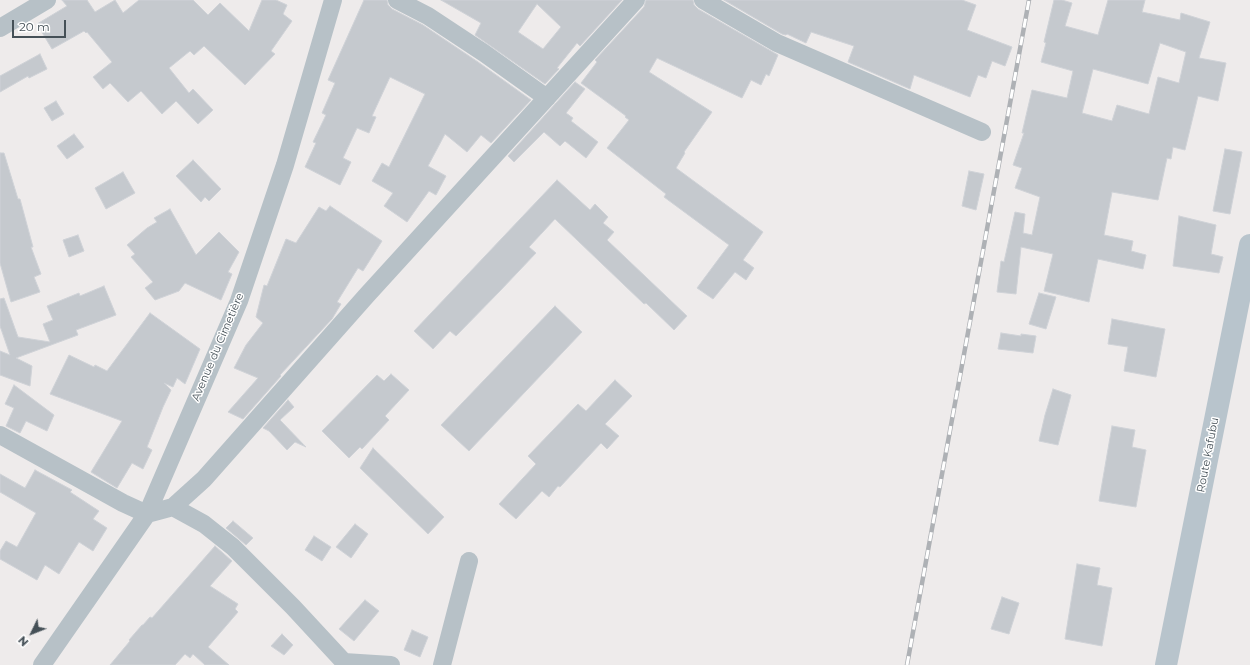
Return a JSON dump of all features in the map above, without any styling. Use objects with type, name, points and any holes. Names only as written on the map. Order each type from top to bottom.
[{"type":"main road","name":"Route Kafubu","points":[[1166,665],[1250,245]]},
{"type":"street","points":[[0,28],[47,0]]},
{"type":"street","name":"Avenue du Cimetière","points":[[42,665],[147,514],[239,301],[285,165],[333,0]]},
{"type":"street","points":[[397,0],[447,28],[547,98]]},
{"type":"street","points":[[0,434],[123,503],[147,514],[173,507],[204,479],[372,290],[636,0]]},
{"type":"street","points":[[703,0],[777,43],[982,132]]},
{"type":"street","points":[[173,507],[204,524],[233,547],[293,607],[344,662],[391,665]]},
{"type":"street","points":[[442,665],[468,561]]},
{"type":"building","points":[[62,0],[87,0],[95,12],[115,0],[123,13],[139,0],[193,0],[208,15],[220,3],[249,31],[262,0],[276,0],[287,5],[283,14],[292,21],[271,51],[275,54],[245,85],[204,46],[194,55],[190,51],[169,68],[189,93],[193,89],[213,110],[198,124],[176,101],[162,114],[141,91],[128,102],[110,83],[103,89],[93,77],[112,62],[87,32],[86,33],[84,31],[52,49],[37,24],[67,6]]},
{"type":"building","points":[[364,0],[387,0],[388,5],[392,9],[423,25],[531,100],[491,143],[481,135],[467,152],[445,134],[428,166],[446,176],[436,195],[429,191],[407,222],[384,206],[393,193],[372,181],[382,163],[389,167],[425,94],[390,77],[372,116],[376,117],[369,133],[357,128],[343,158],[351,162],[340,185],[305,167],[316,143],[313,142],[326,115],[322,113],[335,83],[328,80]]},
{"type":"building","points":[[441,0],[622,0],[580,46],[577,43],[557,68],[559,69],[545,84],[475,35],[481,23]],"holes":[[[537,4],[561,27],[543,49],[518,32]]]},
{"type":"building","points":[[646,0],[693,0],[694,5],[698,9],[778,55],[769,76],[766,74],[761,85],[751,80],[742,98],[657,58],[649,72],[712,112],[684,152],[685,153],[676,168],[763,232],[743,260],[754,268],[746,280],[735,272],[713,299],[697,288],[729,245],[664,197],[666,194],[607,148],[629,120],[625,117],[626,116],[581,83],[597,62],[595,60],[644,7]]},
{"type":"building","points":[[724,0],[962,0],[976,5],[967,30],[1012,47],[1005,66],[992,61],[986,78],[978,75],[970,97],[914,75],[910,89],[848,62],[854,46],[811,32],[806,43],[787,34],[782,34]]},
{"type":"building","points":[[1054,0],[1062,0],[1072,3],[1065,26],[1098,35],[1108,0],[1145,0],[1142,12],[1180,20],[1181,13],[1210,22],[1199,58],[1226,63],[1218,101],[1198,96],[1185,150],[1173,147],[1171,159],[1167,158],[1158,200],[1112,192],[1104,235],[1133,241],[1131,251],[1146,255],[1143,269],[1098,259],[1089,302],[1044,291],[1053,254],[1021,247],[1016,294],[997,292],[1001,261],[1004,262],[1015,212],[1025,214],[1023,233],[1032,235],[1040,197],[1015,188],[1022,168],[1013,165],[1024,133],[1022,133],[1032,90],[1067,98],[1073,71],[1041,62],[1046,43],[1044,42]],"holes":[[[1160,43],[1186,52],[1179,83],[1158,77],[1149,114],[1117,105],[1112,121],[1082,113],[1093,69],[1148,84]]]},
{"type":"building","points":[[40,54],[47,69],[29,78],[28,76],[0,92],[0,76]]},
{"type":"building","points":[[575,82],[585,89],[566,113],[573,118],[571,121],[598,142],[586,158],[565,141],[560,146],[544,132],[514,162],[508,156]]},
{"type":"building","points":[[56,101],[64,114],[52,121],[44,108]]},
{"type":"building","points":[[74,134],[84,147],[67,159],[57,146]]},
{"type":"building","points":[[1225,149],[1242,152],[1230,214],[1213,211]]},
{"type":"building","points":[[0,153],[4,153],[18,199],[20,199],[33,247],[31,247],[41,274],[34,277],[40,292],[11,302],[0,263]]},
{"type":"building","points":[[193,160],[221,189],[209,201],[205,197],[201,202],[176,176]]},
{"type":"building","points":[[969,171],[984,174],[976,210],[962,206]]},
{"type":"building","points":[[123,172],[135,193],[106,209],[95,188]]},
{"type":"building","points":[[557,180],[590,210],[595,204],[608,217],[603,223],[614,232],[607,240],[687,316],[674,330],[646,303],[644,304],[555,219],[529,247],[536,253],[456,336],[450,331],[433,349],[414,331]]},
{"type":"building","points":[[330,206],[382,241],[363,271],[358,268],[337,302],[341,304],[332,319],[280,375],[281,376],[243,419],[228,412],[258,378],[234,368],[246,345],[263,323],[256,317],[264,285],[267,286],[286,239],[296,243],[319,207],[326,211]]},
{"type":"building","points":[[170,209],[196,255],[219,232],[239,252],[228,272],[232,274],[221,300],[185,283],[179,291],[155,300],[145,288],[153,282],[131,257],[135,254],[127,245],[147,228],[157,222],[154,218]]},
{"type":"building","points":[[1179,216],[1216,225],[1211,254],[1223,257],[1219,273],[1173,266]]},
{"type":"building","points":[[78,235],[84,251],[69,257],[63,240]]},
{"type":"building","points":[[104,286],[116,315],[76,330],[78,335],[16,358],[32,366],[30,386],[0,375],[0,351],[10,355],[0,326],[0,299],[4,298],[18,337],[50,342],[43,324],[53,320],[47,306],[79,293],[80,296]]},
{"type":"building","points":[[1039,293],[1056,297],[1046,329],[1029,324]]},
{"type":"building","points":[[555,306],[582,332],[469,451],[441,425]]},
{"type":"building","points":[[150,313],[200,349],[185,384],[177,378],[173,387],[164,383],[171,390],[147,447],[152,450],[143,469],[132,463],[117,488],[91,472],[122,421],[50,394],[69,355],[94,367],[95,365],[107,371]]},
{"type":"building","points":[[1112,319],[1165,329],[1156,377],[1124,371],[1128,347],[1108,344]]},
{"type":"building","points":[[1001,333],[1021,336],[1021,334],[1036,336],[1033,353],[998,349]]},
{"type":"building","points":[[391,374],[409,390],[385,416],[389,420],[362,449],[360,447],[349,458],[322,431],[377,375],[384,381]]},
{"type":"building","points":[[615,380],[632,396],[605,424],[619,436],[607,449],[601,443],[549,497],[542,491],[516,519],[499,504],[536,464],[528,456],[578,404],[586,411]]},
{"type":"building","points":[[14,385],[54,415],[47,431],[26,421],[20,433],[6,426],[14,408],[5,404]]},
{"type":"building","points":[[1053,389],[1071,395],[1058,445],[1039,441]]},
{"type":"building","points":[[288,400],[294,407],[280,420],[306,447],[295,442],[287,450],[269,431],[263,428]]},
{"type":"building","points":[[1112,426],[1135,430],[1132,447],[1146,450],[1136,507],[1099,501]]},
{"type":"building","points":[[373,448],[444,517],[428,534],[360,468]]},
{"type":"building","points":[[35,470],[72,490],[70,492],[99,511],[93,519],[107,528],[93,551],[79,542],[59,574],[45,565],[37,580],[0,559],[0,551],[6,541],[17,547],[36,513],[0,492],[0,474],[25,488]]},
{"type":"building","points":[[233,521],[253,538],[246,545],[226,528]]},
{"type":"building","points":[[355,524],[368,534],[351,558],[336,547]]},
{"type":"building","points":[[314,536],[331,547],[322,561],[305,550]]},
{"type":"building","points":[[215,546],[232,561],[210,586],[238,604],[235,609],[238,612],[208,647],[229,665],[205,665],[193,654],[190,658],[185,654],[175,665],[110,665],[142,625],[150,617],[152,618]]},
{"type":"building","points":[[1077,564],[1100,568],[1097,585],[1112,588],[1102,646],[1065,639]]},
{"type":"building","points":[[1002,597],[1019,603],[1009,634],[991,629]]},
{"type":"building","points":[[365,600],[379,611],[354,641],[339,629]]},
{"type":"building","points":[[412,630],[428,637],[420,657],[404,650]]},
{"type":"building","points":[[282,634],[293,645],[284,655],[271,646]]},
{"type":"railway","points":[[907,665],[1029,0]]}]
